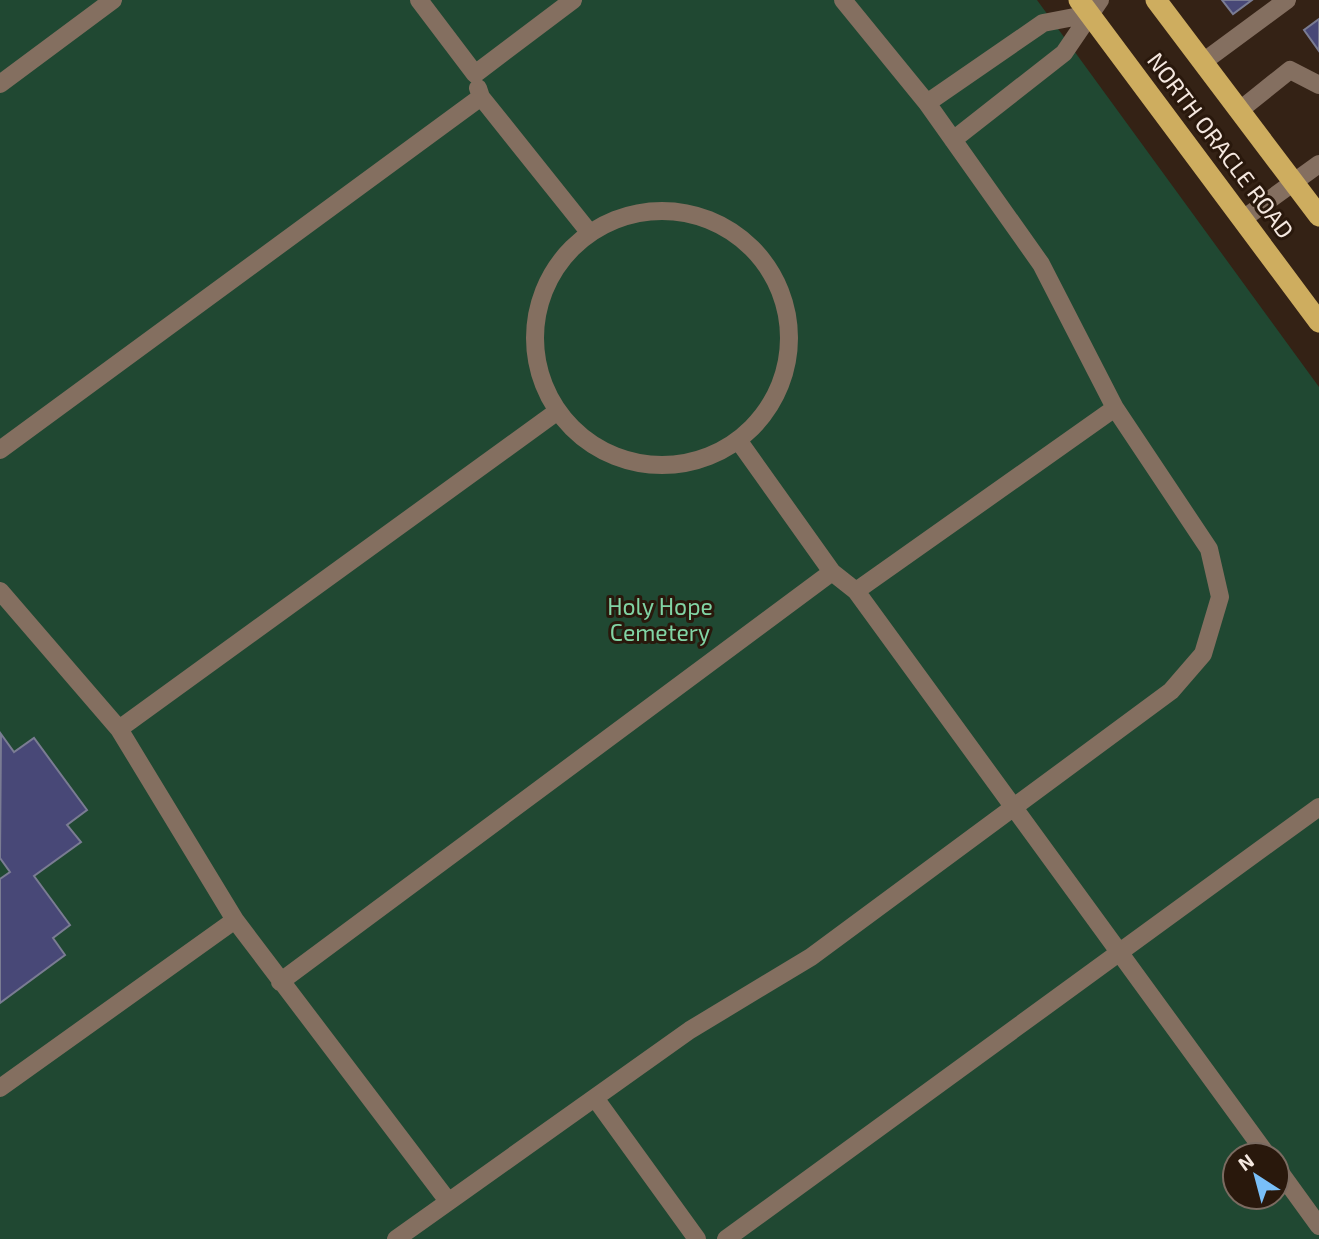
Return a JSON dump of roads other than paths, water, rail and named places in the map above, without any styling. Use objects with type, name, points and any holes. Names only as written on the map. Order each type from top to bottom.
[{"type":"highway","name":"NORTH ORACLE ROAD","points":[[1156,0],[1319,216]]},
{"type":"highway","name":"NORTH ORACLE ROAD","points":[[1090,4],[1319,322]]},
{"type":"street","points":[[0,84],[113,0]]},
{"type":"street","points":[[419,0],[475,74],[481,97],[589,232]]},
{"type":"street","points":[[475,74],[573,0]]},
{"type":"street","points":[[396,1239],[690,1030],[811,957],[1015,809],[1171,691],[1203,654],[1220,597],[1209,549],[1115,408],[1041,264],[927,103],[843,0]]},
{"type":"street","points":[[1203,62],[1287,0]]},
{"type":"street","points":[[927,103],[1043,23],[1090,4]]},
{"type":"street","points":[[953,140],[1064,53],[1090,4]]},
{"type":"street","points":[[1240,110],[1290,70],[1316,80],[1319,85]]},
{"type":"street","points":[[0,450],[481,97]]},
{"type":"street","points":[[1243,219],[1319,164]]},
{"type":"street","points":[[674,210],[705,216],[736,233],[764,260],[782,293],[790,341],[784,376],[765,413],[738,440],[701,459],[655,466],[617,458],[576,433],[555,413],[543,387],[533,339],[543,290],[563,256],[589,232],[631,213],[674,210]]},
{"type":"street","points":[[856,591],[1115,408]]},
{"type":"street","points":[[119,729],[555,413]]},
{"type":"street","points":[[738,440],[832,572],[856,591],[1257,1141]]},
{"type":"street","points":[[281,982],[832,572]]},
{"type":"street","points":[[0,591],[119,729],[235,920],[448,1200]]},
{"type":"street","points":[[726,1239],[1319,807]]},
{"type":"street","points":[[0,1087],[235,920]]},
{"type":"street","points":[[595,1098],[697,1239]]},
{"type":"street","points":[[1291,1187],[1319,1226]]},
{"type":"park label","name":"Holy Hope Cemetery","points":[[660,619]]}]
